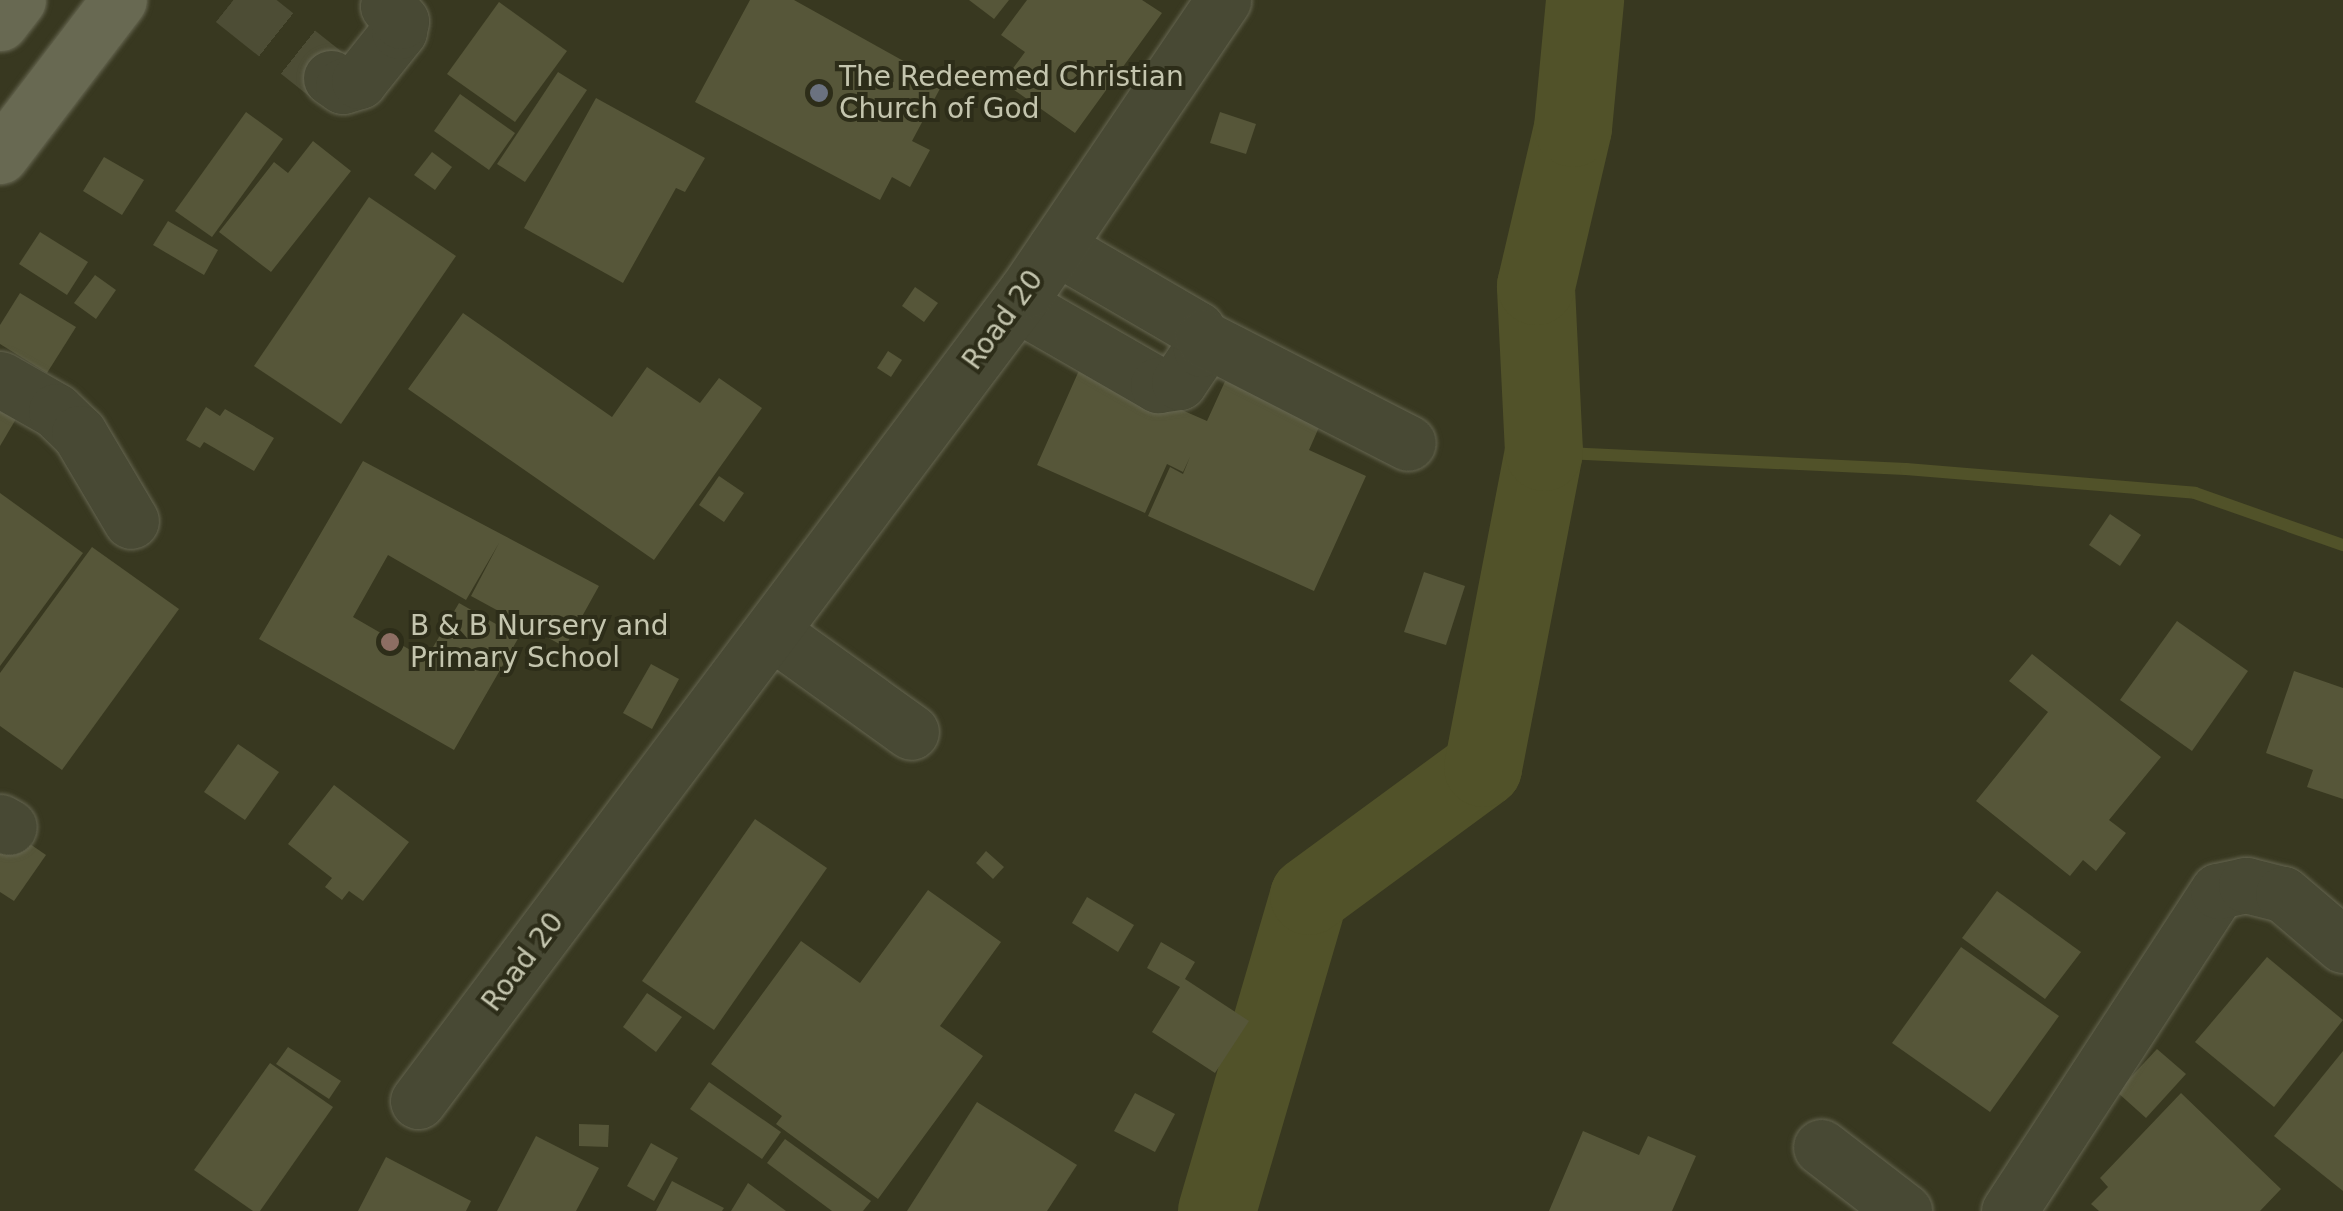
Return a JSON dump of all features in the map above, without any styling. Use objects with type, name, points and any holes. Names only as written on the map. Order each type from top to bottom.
[{"type":"main road","points":[[0,23],[18,0]]},
{"type":"main road","points":[[0,156],[119,0]]},
{"type":"street","name":"Road 20","points":[[418,1101],[1017,304],[1223,0]]},
{"type":"street","points":[[331,78],[344,86],[359,81],[398,31],[401,21],[388,6]]},
{"type":"street","points":[[1056,247],[1203,338],[1408,444]]},
{"type":"street","points":[[1017,304],[1158,385],[1178,382],[1203,338]]},
{"type":"street","points":[[0,379],[56,411],[78,433],[131,520]]},
{"type":"street","points":[[772,632],[911,732]]},
{"type":"street","points":[[2009,1211],[2218,892],[2246,885],[2283,894],[2343,945]]},
{"type":"street","points":[[1822,1147],[1904,1211]]},
{"type":"building","name":"The Redeemed Christian Church of God","points":[[750,0],[794,0],[943,83],[912,141],[930,150],[910,187],[892,177],[880,200],[695,102]]},
{"type":"building","points":[[969,0],[1009,0],[994,19]]},
{"type":"building","points":[[1027,0],[1142,0],[1162,13],[1075,133],[1003,82],[1025,52],[1001,35]]},
{"type":"building","points":[[499,2],[567,51],[515,122],[447,74]]},
{"type":"building","points":[[558,72],[587,90],[525,182],[497,164]]},
{"type":"building","points":[[460,94],[515,133],[489,170],[434,131]]},
{"type":"building","points":[[596,98],[705,158],[685,192],[676,188],[623,283],[524,228]]},
{"type":"building","points":[[246,112],[283,139],[212,237],[175,211]]},
{"type":"building","points":[[1220,112],[1256,124],[1246,154],[1210,143]]},
{"type":"building","points":[[313,141],[351,171],[271,272],[219,232],[274,162],[288,173]]},
{"type":"building","points":[[432,152],[452,167],[435,190],[414,175]]},
{"type":"building","points":[[104,157],[144,180],[122,215],[83,191]]},
{"type":"building","points":[[369,197],[456,256],[341,424],[254,366]]},
{"type":"building","points":[[168,221],[218,250],[204,275],[153,245]]},
{"type":"building","points":[[40,232],[88,262],[67,295],[19,264]]},
{"type":"building","points":[[95,275],[116,290],[96,319],[74,303]]},
{"type":"building","points":[[915,287],[938,303],[924,322],[902,306]]},
{"type":"building","points":[[20,293],[76,327],[47,373],[0,344],[0,325]]},
{"type":"building","points":[[463,313],[612,417],[647,367],[700,403],[719,378],[762,408],[654,560],[408,389]]},
{"type":"building","points":[[888,351],[902,360],[891,377],[877,368]]},
{"type":"building","points":[[1081,366],[1207,421],[1232,366],[1327,409],[1309,450],[1366,476],[1314,591],[1148,516],[1170,467],[1183,474],[1190,457],[1183,472],[1167,464],[1145,513],[1037,465]]},
{"type":"building","points":[[0,387],[26,402],[0,446]]},
{"type":"building","points":[[206,407],[220,416],[225,409],[274,438],[254,471],[204,442],[200,448],[186,440]]},
{"type":"building","points":[[363,461],[599,586],[565,647],[471,596],[499,543],[466,600],[388,555],[353,617],[426,659],[459,603],[519,637],[454,750],[259,639]]},
{"type":"building","points":[[719,476],[744,493],[724,522],[699,505]]},
{"type":"building","points":[[0,493],[83,553],[0,666]]},
{"type":"building","points":[[2110,514],[2141,535],[2120,566],[2089,545]]},
{"type":"building","points":[[92,547],[179,609],[62,770],[0,726],[0,673]]},
{"type":"building","points":[[1424,572],[1465,586],[1446,645],[1404,632]]},
{"type":"building","points":[[2177,621],[2248,671],[2192,751],[2120,700]]},
{"type":"building","points":[[2032,654],[2161,757],[2109,820],[2126,833],[2096,871],[2083,860],[2070,876],[1976,801],[2048,712],[2009,681]]},
{"type":"building","points":[[651,664],[679,679],[652,729],[623,713]]},
{"type":"building","points":[[2294,671],[2343,688],[2343,799],[2307,787],[2313,770],[2266,753]]},
{"type":"building","points":[[238,744],[279,772],[245,820],[204,792]]},
{"type":"building","points":[[334,785],[409,842],[363,901],[349,891],[342,900],[325,887],[332,878],[288,844]]},
{"type":"building","points":[[755,819],[827,868],[714,1030],[642,981]]},
{"type":"building","points":[[14,833],[46,855],[14,901],[0,892],[0,854]]},
{"type":"building","points":[[986,851],[1004,867],[993,879],[976,863]]},
{"type":"building","points":[[928,890],[1001,942],[940,1026],[983,1056],[878,1199],[776,1124],[782,1116],[711,1064],[801,941],[860,983]]},
{"type":"building","points":[[1997,891],[2081,952],[2045,999],[1962,938]]},
{"type":"building","points":[[1087,897],[1134,925],[1118,952],[1072,923]]},
{"type":"building","points":[[1161,942],[1195,962],[1185,979],[1249,1021],[1215,1073],[1152,1032],[1180,987],[1147,968]]},
{"type":"building","points":[[1961,947],[2059,1016],[1990,1112],[1892,1043]]},
{"type":"building","points":[[2267,957],[2343,1020],[2274,1107],[2195,1042]]},
{"type":"building","points":[[647,993],[682,1017],[656,1052],[623,1027]]},
{"type":"building","points":[[288,1047],[341,1081],[329,1099],[276,1064]]},
{"type":"building","points":[[2157,1049],[2186,1074],[2146,1118],[2117,1092]]},
{"type":"building","points":[[2343,1051],[2343,1191],[2274,1136]]},
{"type":"building","points":[[270,1063],[333,1107],[260,1211],[253,1211],[194,1170]]},
{"type":"building","points":[[709,1082],[781,1132],[762,1159],[690,1109]]},
{"type":"building","points":[[1135,1093],[1175,1114],[1155,1152],[1114,1131]]},
{"type":"building","points":[[2181,1093],[2281,1189],[2260,1211],[2099,1211],[2091,1204],[2108,1187],[2100,1178]]},
{"type":"building","points":[[977,1102],[1077,1165],[1047,1211],[907,1211]]},
{"type":"building","points":[[579,1124],[609,1125],[608,1147],[579,1146]]},
{"type":"building","points":[[1583,1131],[1639,1155],[1648,1136],[1696,1156],[1672,1211],[1549,1211]]},
{"type":"building","points":[[536,1136],[599,1168],[576,1211],[497,1211]]},
{"type":"building","points":[[785,1139],[871,1201],[863,1211],[832,1211],[767,1163]]},
{"type":"building","points":[[651,1143],[678,1158],[654,1201],[627,1186]]},
{"type":"building","points":[[386,1157],[471,1201],[466,1211],[358,1211]]},
{"type":"building","points":[[672,1181],[724,1208],[656,1211]]},
{"type":"building","points":[[748,1183],[786,1211],[731,1211]]},
{"type":"waterway","points":[[1217,1211],[1309,896],[1483,768],[1544,452],[1536,286],[1573,128],[1585,0]]},
{"type":"waterway","points":[[1544,452],[1906,469],[2195,493],[2343,545]]},
{"type":"tunnel","points":[[233,0],[331,78]]},
{"type":"place","name":"The Redeemed Christian Church of God","points":[[819,93]]},
{"type":"place","name":"B & B Nursery and Primary School","points":[[390,642]]}]
